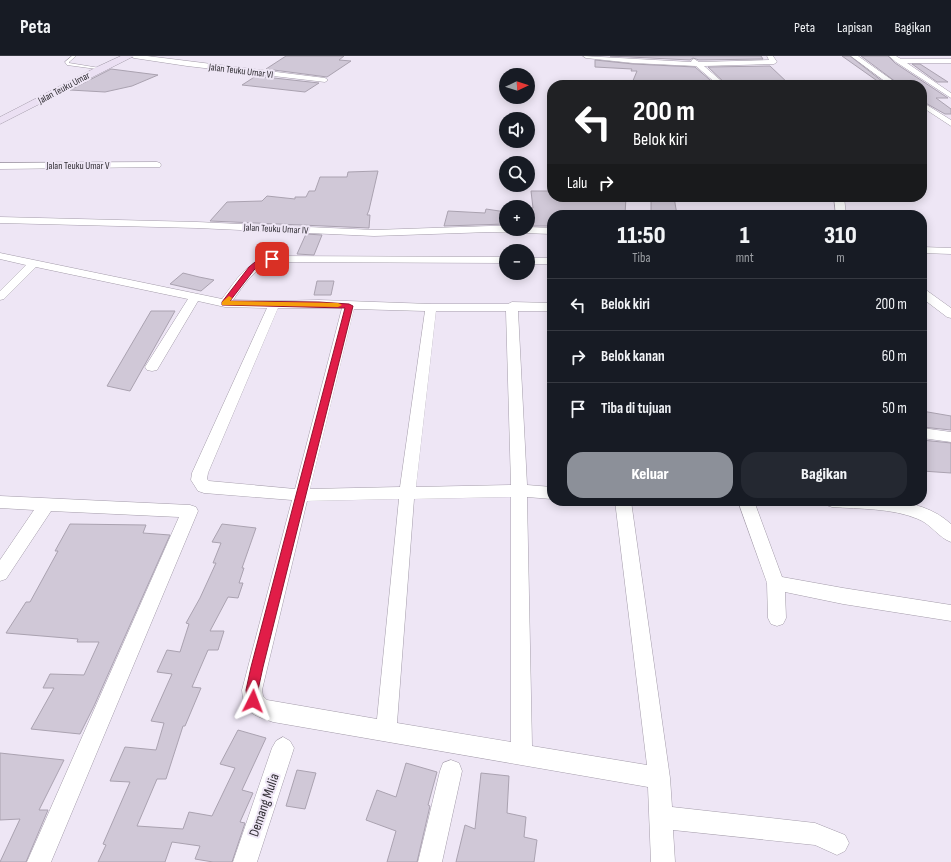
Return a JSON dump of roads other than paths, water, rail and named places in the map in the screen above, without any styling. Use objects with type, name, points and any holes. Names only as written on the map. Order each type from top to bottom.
[{"type":"street","name":"Jalan Teuku Umar","points":[[0,121],[129,56]]},
{"type":"street","name":"Jalan Teuku Umar VI","points":[[134,56],[187,64],[325,80]]},
{"type":"street","points":[[586,56],[696,64],[774,62],[770,56]]},
{"type":"street","points":[[689,56],[696,64],[716,80]]},
{"type":"street","points":[[735,56],[741,64]]},
{"type":"street","points":[[854,56],[887,80]]},
{"type":"street","points":[[892,56],[925,80]]},
{"type":"street","points":[[898,61],[951,61]]},
{"type":"street","points":[[934,62],[945,69]]},
{"type":"street","points":[[927,81],[949,97]]},
{"type":"street","points":[[927,107],[951,124]]},
{"type":"street","points":[[938,115],[951,114]]},
{"type":"street","name":"Jalan Teuku Umar V","points":[[0,166],[156,166]]},
{"type":"street","name":"Jalan Teuku Umar IV","points":[[0,220],[197,225],[374,233],[490,229],[547,231]]},
{"type":"street","points":[[927,250],[951,251]]},
{"type":"street","points":[[0,256],[194,298],[225,303],[274,305],[319,304],[431,308],[512,306],[547,307]]},
{"type":"street","points":[[225,303],[252,268],[258,263],[272,259],[499,260]]},
{"type":"street","points":[[535,261],[547,261]]},
{"type":"street","points":[[0,297],[33,264]]},
{"type":"street","points":[[927,296],[951,314]]},
{"type":"street","points":[[152,367],[194,298]]},
{"type":"street","points":[[274,305],[200,473],[199,480],[204,487],[212,489],[300,495],[519,491],[547,493]]},
{"type":"street","points":[[349,306],[257,667],[252,690],[253,701],[261,708],[273,712],[659,778]]},
{"type":"street","points":[[512,306],[519,491],[522,755]]},
{"type":"street","points":[[386,731],[407,493],[431,308]]},
{"type":"street","points":[[927,435],[951,437]]},
{"type":"street","points":[[0,502],[190,511],[39,862]]},
{"type":"street","points":[[0,574],[46,505]]},
{"type":"street","points":[[624,506],[659,778],[664,862]]},
{"type":"street","points":[[748,506],[776,583],[777,618]]},
{"type":"street","points":[[890,506],[925,514],[942,526],[951,535]]},
{"type":"street","points":[[776,583],[843,596],[951,613]]},
{"type":"street","name":"Demang Mulia","points":[[245,862],[284,748]]},
{"type":"street","points":[[430,862],[451,771]]},
{"type":"street","points":[[661,817],[815,834],[837,842]]},
{"type":"lane","points":[[74,56],[66,62],[68,64],[103,69]]}]
